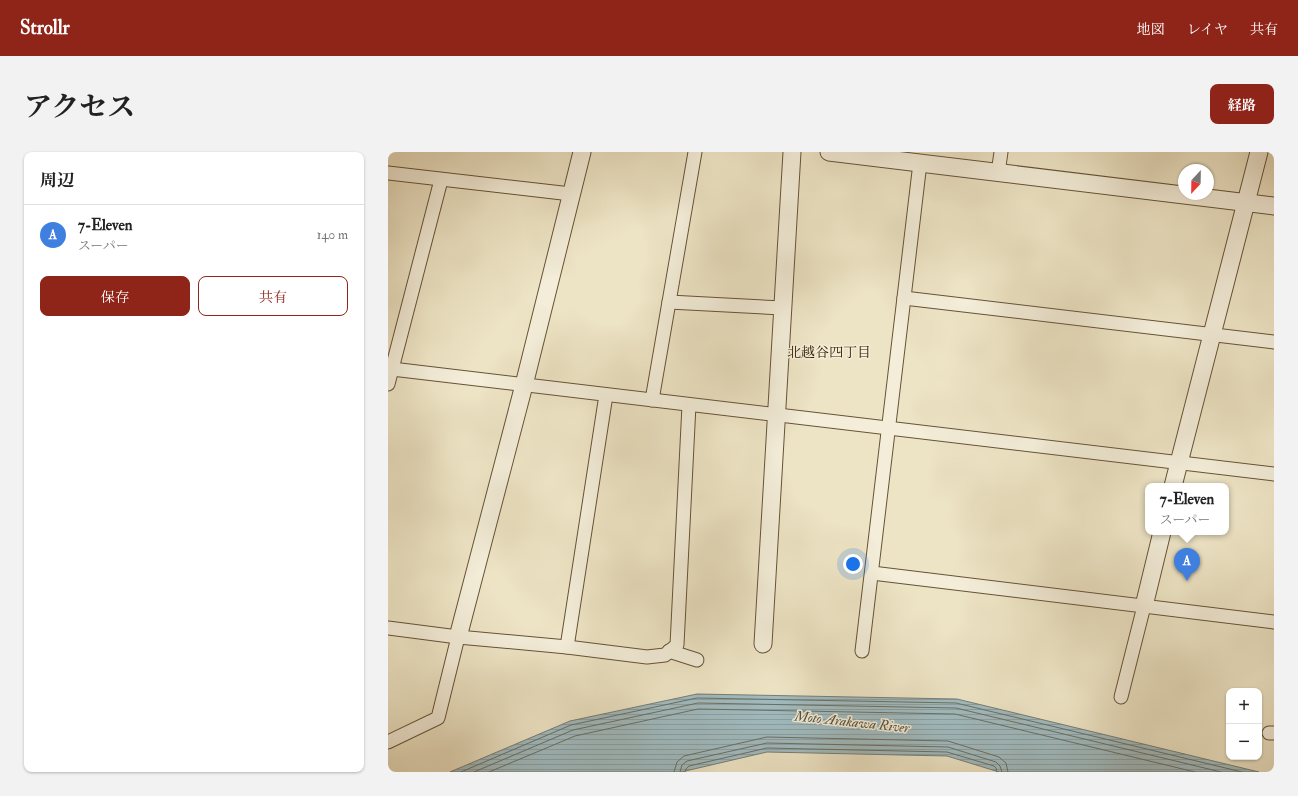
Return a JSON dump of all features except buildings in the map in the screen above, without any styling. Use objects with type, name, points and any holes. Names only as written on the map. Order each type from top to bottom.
[{"type":"street","points":[[388,742],[438,718],[524,385],[582,152]]},
{"type":"street","points":[[652,400],[695,152]]},
{"type":"street","points":[[763,644],[792,152]]},
{"type":"street","points":[[829,152],[1274,206]]},
{"type":"street","points":[[998,173],[1001,152]]},
{"type":"street","points":[[1174,483],[1259,152]]},
{"type":"street","points":[[862,651],[920,163]]},
{"type":"street","points":[[388,173],[571,194]]},
{"type":"street","points":[[388,384],[441,180]]},
{"type":"street","points":[[904,298],[1274,342]]},
{"type":"street","points":[[669,302],[783,308]]},
{"type":"street","points":[[392,369],[1274,474]]},
{"type":"street","points":[[567,647],[606,395]]},
{"type":"street","points":[[670,654],[676,645],[689,405]]},
{"type":"street","points":[[1121,698],[1161,535]]},
{"type":"street","points":[[872,572],[1274,622]]},
{"type":"street","points":[[388,628],[647,657],[670,654],[697,660]]},
{"type":"water","name":"Moto Arakawa River","points":[[697,694],[957,699],[1259,772],[999,772],[947,756],[767,752],[681,772],[450,772],[570,721]]},
{"type":"place","name":"7-Eleven","points":[[1187,581]]},
{"type":"district","name":"北越谷四丁目","points":[[829,352]]}]
